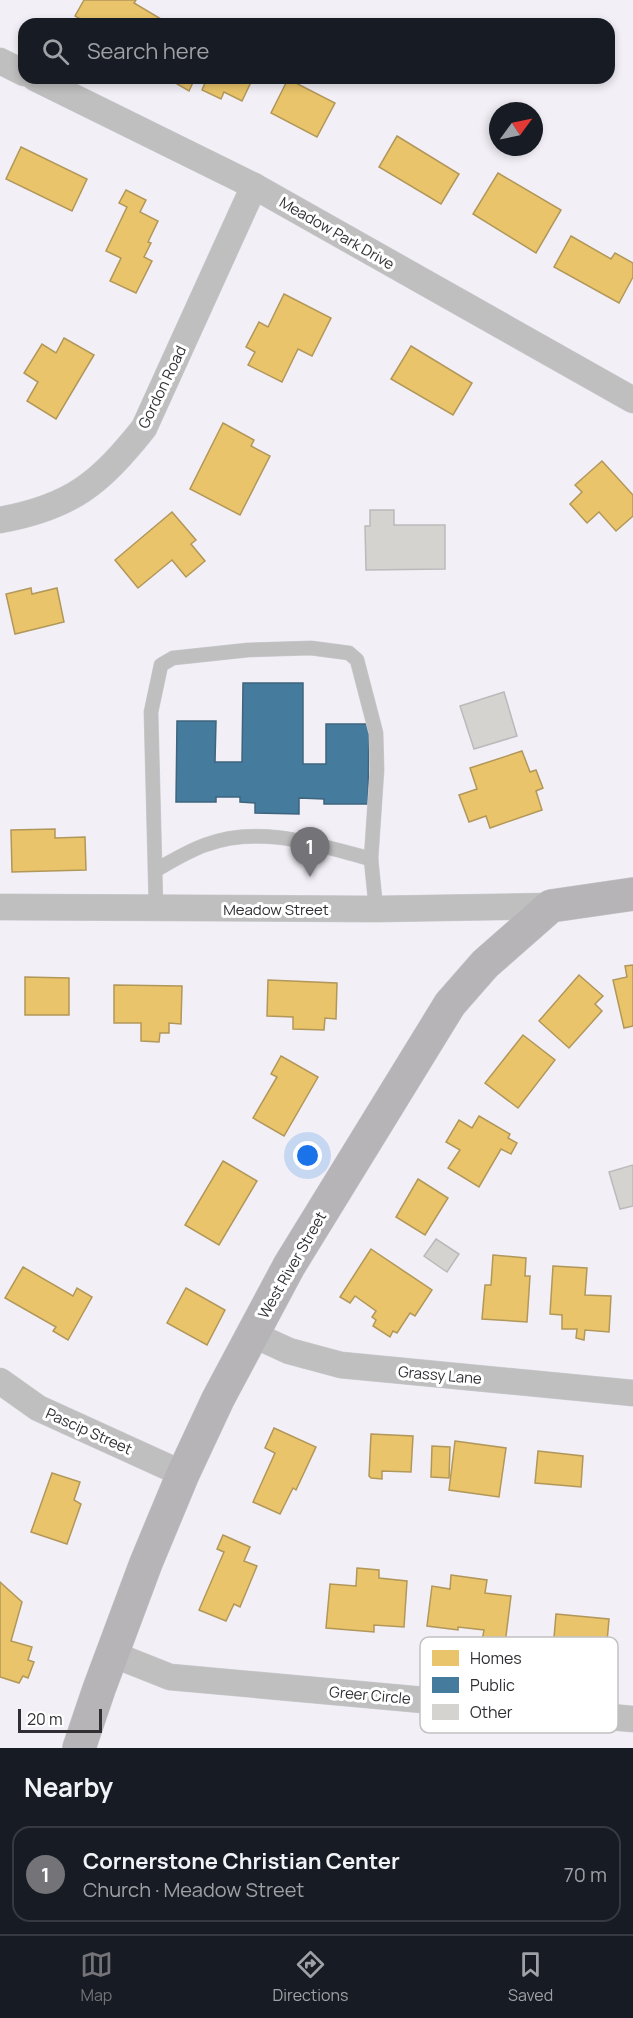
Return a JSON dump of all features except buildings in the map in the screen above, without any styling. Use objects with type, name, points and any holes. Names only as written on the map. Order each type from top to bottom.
[{"type":"street","points":[[0,61],[18,70]]},
{"type":"street","name":"Meadow Park Drive","points":[[47,84],[254,186],[633,400]]},
{"type":"street","name":"Gordon Road","points":[[0,520],[43,510],[69,499],[120,459],[144,428],[254,186]]},
{"type":"street","points":[[551,906],[633,894]]},
{"type":"street","name":"Meadow Street","points":[[0,907],[376,909],[551,906]]},
{"type":"street","name":"West River Street","points":[[80,1748],[146,1563],[183,1473],[252,1334],[295,1256],[450,1004],[485,964],[551,906]]},
{"type":"street","name":"Grassy Lane","points":[[252,1334],[290,1351],[341,1365],[633,1393]]},
{"type":"street","name":"Pascip Street","points":[[0,1381],[38,1408],[183,1473]]},
{"type":"street","name":"Greer Circle","points":[[112,1654],[170,1677],[420,1700]]},
{"type":"street","name":"Greer Circle","points":[[618,1718],[633,1719]]},
{"type":"lane","points":[[156,908],[151,712],[161,665],[173,658],[248,650],[311,648],[349,653],[357,660],[376,733],[377,770],[371,858],[376,909]]},
{"type":"lane","points":[[156,870],[204,845],[226,838],[247,835],[294,839],[371,858]]},
{"type":"place","name":"Cornerstone Christian Center","points":[[310,877]]}]
